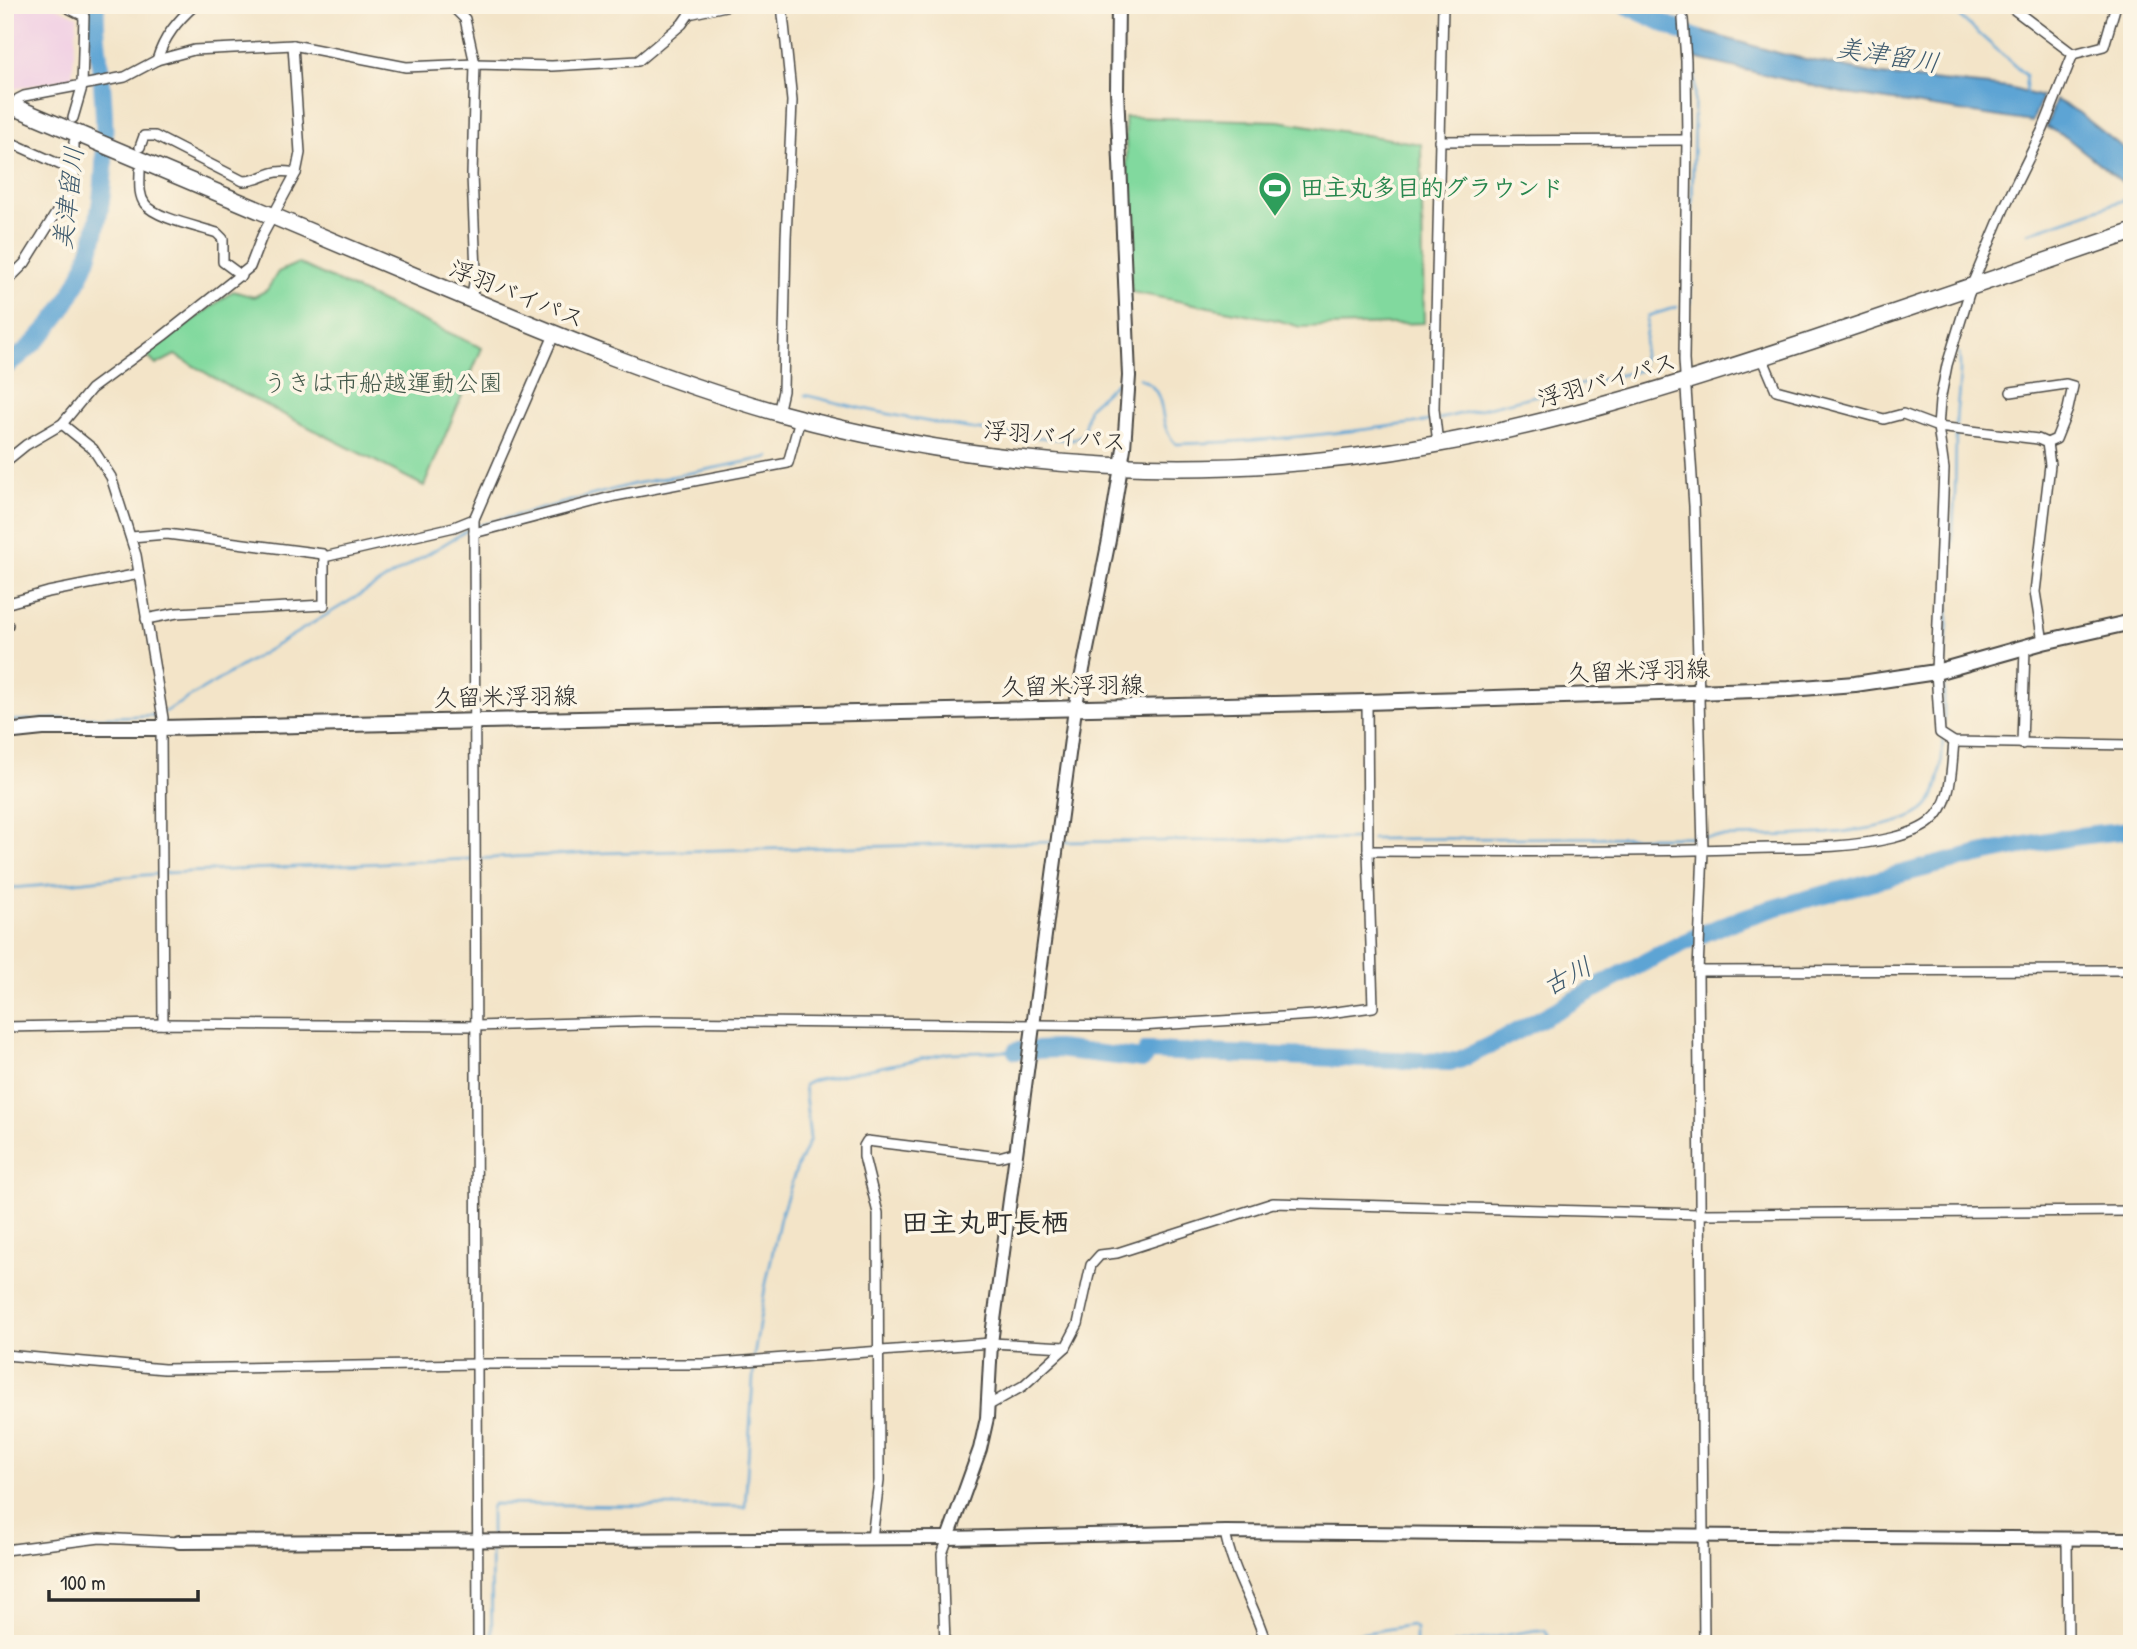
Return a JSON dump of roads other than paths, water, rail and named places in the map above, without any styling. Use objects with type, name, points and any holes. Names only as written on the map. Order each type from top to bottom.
[{"type":"highway","name":"浮羽バイパス","points":[[10,105],[81,140],[134,150],[272,217],[554,335],[676,381],[800,419],[932,447],[1013,459],[1121,466],[1215,467],[1329,459],[1438,444],[1532,424],[1686,382],[2132,232]]},
{"type":"main road","name":"久留米浮羽線","points":[[5,732],[162,719],[474,721],[1367,702],[1789,689],[1855,684],[1936,671],[2043,642],[2132,622]]},
{"type":"street","points":[[62,5],[84,16],[82,87],[73,118]]},
{"type":"street","points":[[157,60],[162,43],[180,18],[195,5]]},
{"type":"street","points":[[451,5],[465,19],[475,64],[472,175],[477,272],[471,300]]},
{"type":"street","points":[[74,171],[12,143],[5,132],[10,105],[24,96],[125,77],[157,60],[194,50],[293,45],[407,67],[475,64],[552,66],[638,61],[682,24],[688,10],[730,5]]},
{"type":"street","points":[[778,413],[783,391],[792,101],[782,5]]},
{"type":"street","points":[[945,1644],[942,1555],[980,1449],[989,1405],[991,1343],[1075,709],[1121,466],[1129,376],[1116,90],[1118,5]]},
{"type":"street","points":[[1438,444],[1434,409],[1443,5]]},
{"type":"street","points":[[2008,5],[2073,54]]},
{"type":"street","points":[[2073,54],[2104,46],[2116,5]]},
{"type":"street","points":[[1683,19],[1687,139],[1686,382],[1694,506],[1703,849],[1698,971],[1704,1644]]},
{"type":"street","points":[[5,462],[26,445],[62,424],[91,389],[242,276],[250,267],[272,217],[296,173],[300,153],[293,45]]},
{"type":"street","points":[[2073,54],[2043,129],[2005,206],[1971,287],[1947,365],[1938,427],[1944,469],[1936,671],[1940,733],[1954,742],[2132,745]]},
{"type":"street","points":[[134,150],[144,136],[155,136],[243,181],[252,181],[281,170],[296,173]]},
{"type":"street","points":[[1438,141],[1687,139]]},
{"type":"street","points":[[5,283],[25,264],[75,183],[74,171],[81,140]]},
{"type":"street","points":[[140,171],[140,195],[145,205],[156,213],[217,233],[223,239],[223,262],[242,276]]},
{"type":"street","points":[[478,1644],[474,526],[554,335]]},
{"type":"street","points":[[1762,357],[1776,390],[1884,419],[1903,414],[1938,427],[2038,439],[2047,443],[2050,449],[2050,465],[2035,592],[2043,642]]},
{"type":"street","points":[[2011,392],[2066,384],[2073,386],[2068,409],[2056,439],[2047,443]]},
{"type":"street","points":[[324,557],[454,527],[474,526],[788,463],[800,419]]},
{"type":"street","points":[[62,424],[100,457],[111,477],[131,537],[139,574],[162,719],[163,1024]]},
{"type":"street","points":[[131,537],[167,534],[323,554],[324,557],[324,605],[177,613],[146,619]]},
{"type":"street","points":[[5,604],[48,592],[139,574]]},
{"type":"street","points":[[2022,744],[2025,648]]},
{"type":"street","points":[[5,1027],[163,1024],[476,1026],[652,1021],[1140,1026],[1314,1015],[1373,1007],[1367,702]]},
{"type":"street","points":[[1368,851],[1703,849],[1841,845],[1891,838],[1913,831],[1931,821],[1943,806],[1949,788],[1954,742]]},
{"type":"street","points":[[1698,971],[2132,970]]},
{"type":"street","points":[[872,1538],[879,1480],[878,1213],[864,1157],[864,1146],[867,1140],[999,1157],[1017,1152]]},
{"type":"street","points":[[989,1405],[1023,1386],[1066,1347],[1077,1324],[1091,1265],[1100,1255],[1117,1253],[1273,1202],[1700,1214],[2132,1211]]},
{"type":"street","points":[[5,1355],[164,1369],[704,1364],[991,1343],[1066,1347]]},
{"type":"street","points":[[1225,1532],[1229,1557],[1261,1625],[1266,1644]]},
{"type":"street","points":[[5,1550],[100,1538],[179,1542],[478,1541],[948,1538],[1225,1532],[2132,1539]]},
{"type":"street","points":[[2067,1540],[2068,1644]]},
{"type":"water","points":[[1686,27],[1782,54],[1881,75],[2009,88],[2042,97],[2032,122],[1847,94],[1690,57]]},
{"type":"water","points":[[2056,100],[2078,112],[2132,155],[2132,190],[2066,137],[2046,127]]},
{"type":"waterway","name":"美津留川","points":[[5,367],[37,340],[62,310],[80,277],[93,241],[101,204],[104,165],[96,5]]},
{"type":"waterway","name":"美津留川","points":[[1625,5],[1698,39]]},
{"type":"waterway","points":[[1947,5],[2025,75],[2027,96]]},
{"type":"waterway","points":[[1690,303],[1695,71]]},
{"type":"waterway","points":[[2028,233],[2124,200],[2132,192]]},
{"type":"waterway","points":[[1439,419],[1641,370],[1648,316],[1677,307]]},
{"type":"waterway","points":[[1956,426],[1959,353]]},
{"type":"waterway","points":[[1139,378],[1156,391],[1165,426],[1176,444],[1303,436],[1429,421]]},
{"type":"waterway","points":[[805,395],[938,424],[1073,440],[1083,434],[1089,407],[1119,380]]},
{"type":"waterway","points":[[1945,664],[1956,433]]},
{"type":"waterway","points":[[477,526],[634,484],[770,457]]},
{"type":"waterway","points":[[165,712],[471,528]]},
{"type":"waterway","points":[[1944,674],[1944,727]]},
{"type":"waterway","points":[[5,721],[159,715]]},
{"type":"waterway","points":[[1372,839],[1757,837],[1836,833],[1871,828],[1901,821],[1929,805],[1940,777],[1943,737]]},
{"type":"waterway","name":"古川","points":[[1016,1051],[1057,1049],[1143,1059],[1147,1051],[1450,1062],[1525,1028],[1653,958],[1719,927],[1753,915],[1959,859],[2062,839],[2132,830]]},
{"type":"waterway","points":[[1061,842],[1365,839]]},
{"type":"waterway","points":[[165,873],[597,853],[1054,842]]},
{"type":"waterway","points":[[5,888],[159,874]]},
{"type":"waterway","points":[[754,1356],[780,1218],[810,1139],[804,1085],[811,1081],[949,1053],[1016,1051]]},
{"type":"waterway","points":[[491,1535],[493,1504],[745,1507],[754,1363]]},
{"type":"waterway","points":[[491,1546],[492,1644]]},
{"type":"waterway","points":[[1302,1644],[1411,1625],[1416,1628],[1416,1644]]},
{"type":"waterway","points":[[1453,1644],[1537,1630],[1545,1631],[1548,1644]]},
{"type":"place","name":"田主丸多目的グラウンド","points":[[1275,218]]},
{"type":"district","name":"田主丸町長栖","points":[[985,1222]]},
{"type":"park label","name":"うきは市船越運動公園","points":[[383,383]]}]
